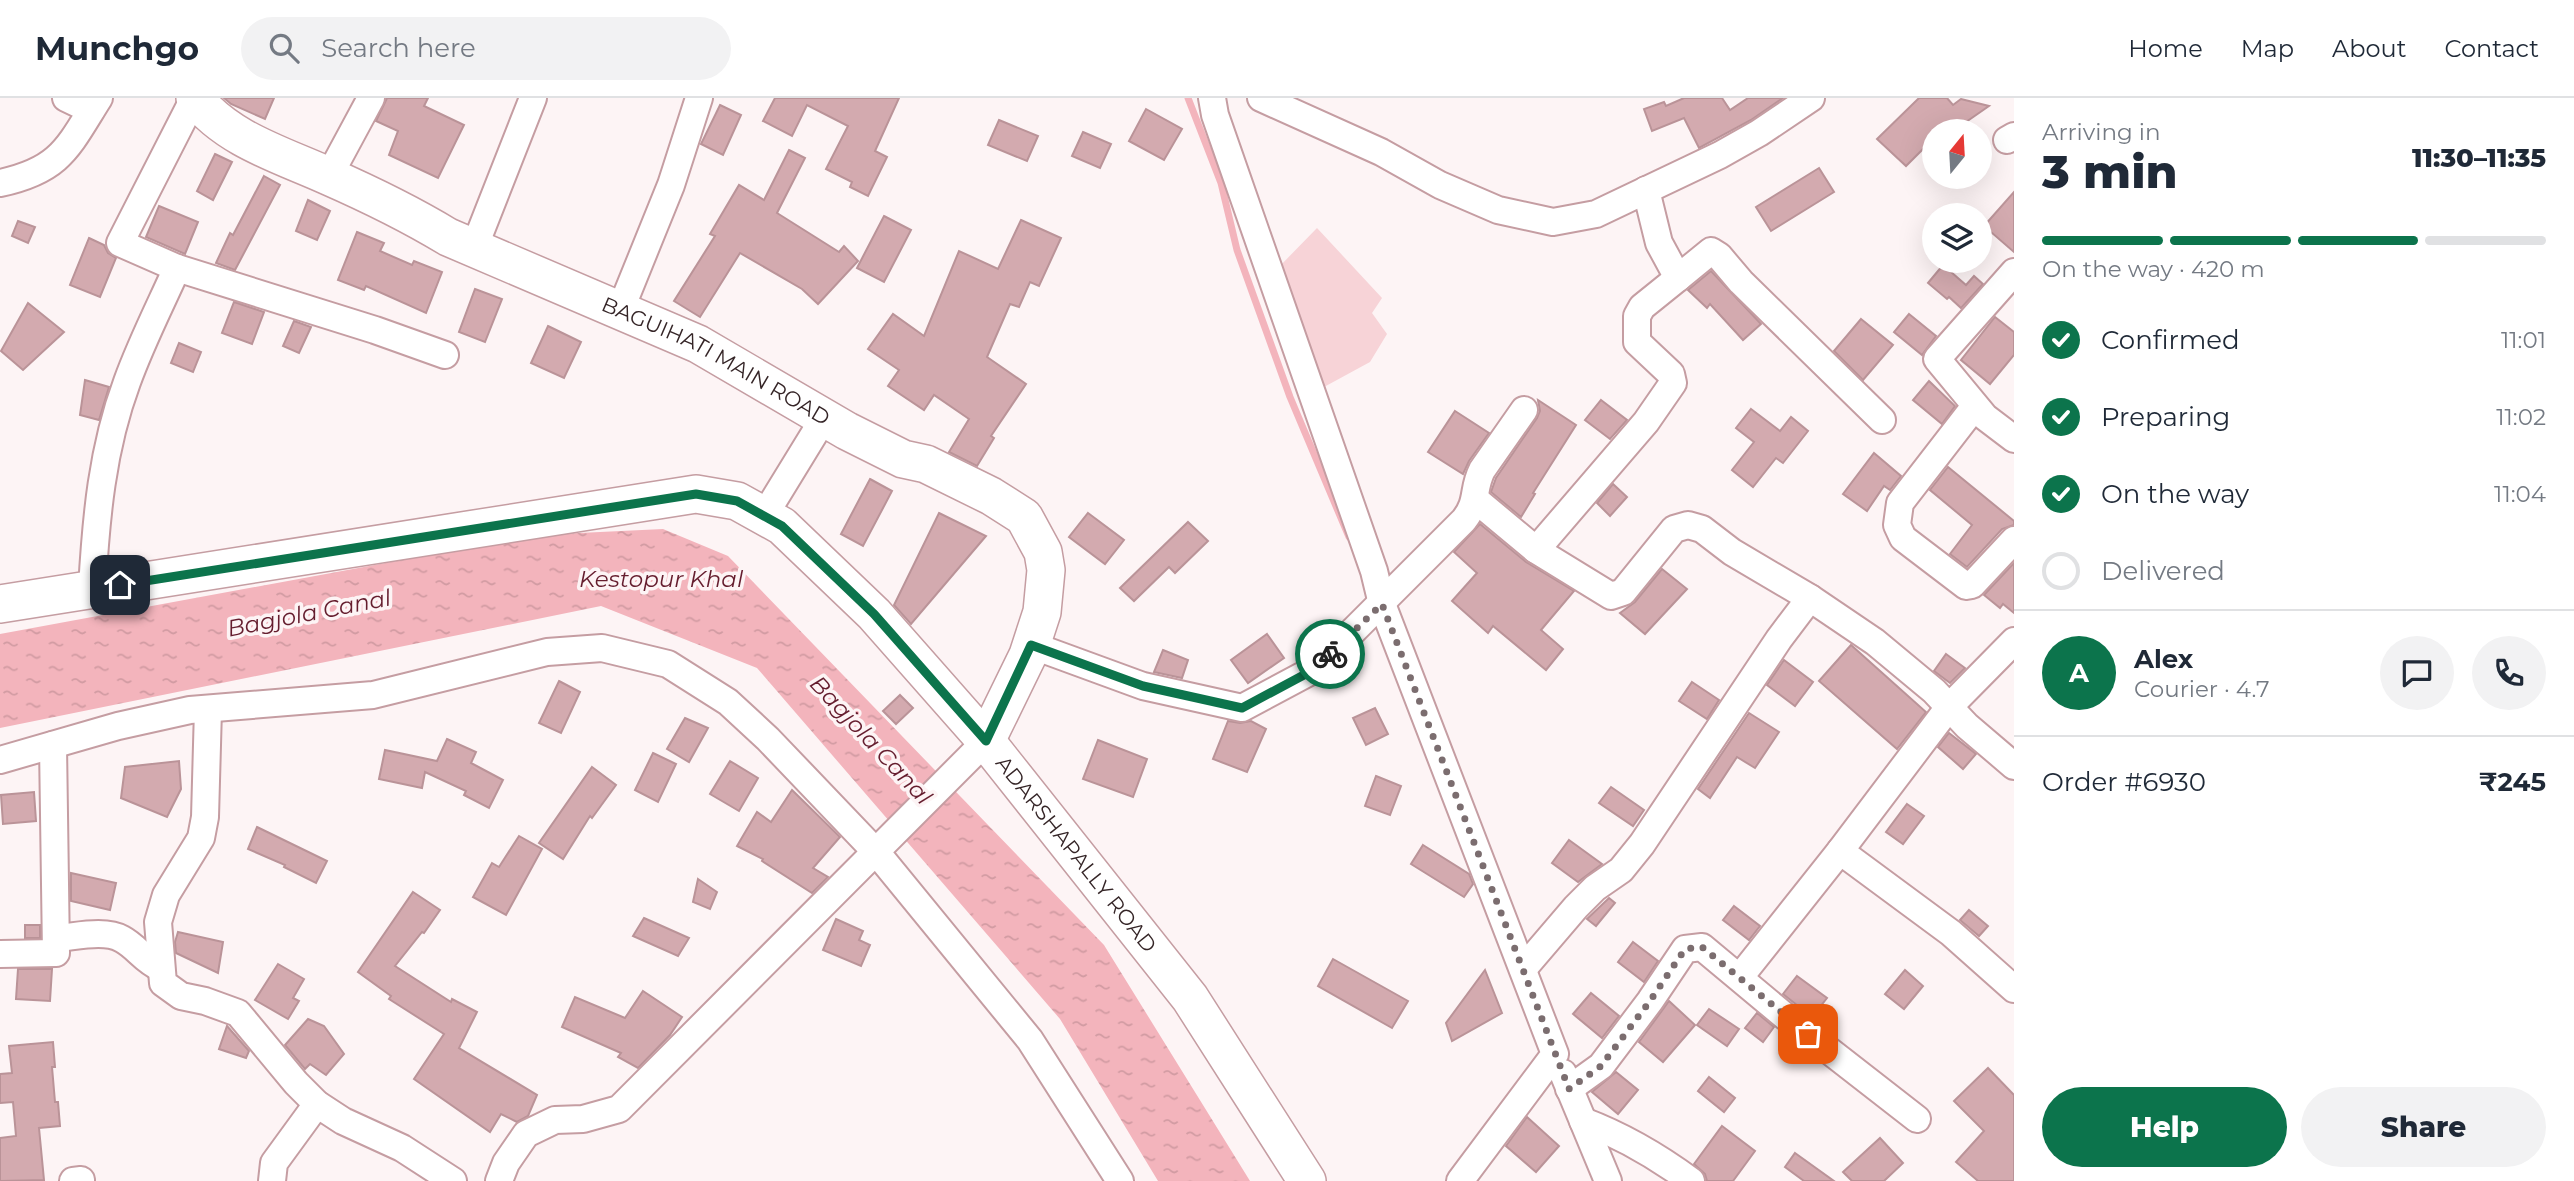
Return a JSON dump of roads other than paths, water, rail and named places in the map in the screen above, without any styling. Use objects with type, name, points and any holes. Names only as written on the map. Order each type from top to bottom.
[{"type":"street","points":[[0,183],[37,172],[55,161],[69,144],[95,104],[66,98]]},
{"type":"street","points":[[195,98],[120,243],[177,268],[375,330],[445,355]]},
{"type":"street","name":"BAGUIHATI MAIN ROAD","points":[[195,98],[225,127],[274,153],[329,176],[474,248],[698,344],[824,418],[903,459],[926,464],[947,474],[991,496],[1024,517],[1043,552],[1046,570],[1042,612],[1031,645],[986,741]]},
{"type":"street","points":[[329,176],[371,98]]},
{"type":"street","points":[[474,248],[533,98]]},
{"type":"street","points":[[620,311],[671,186],[699,98]]},
{"type":"street","points":[[1212,98],[1215,114],[1374,571],[1378,608],[1608,1181]]},
{"type":"street","points":[[1261,98],[1381,152],[1440,185],[1498,210],[1553,222],[1596,214],[1720,155],[1811,98]]},
{"type":"street","points":[[1646,190],[1659,243],[1678,278]]},
{"type":"street","points":[[1536,550],[1646,422],[1673,383],[1671,374],[1637,342],[1637,316],[1642,307],[1711,251],[1882,420]]},
{"type":"street","points":[[92,589],[100,488],[111,436],[127,382],[177,268]]},
{"type":"street","points":[[2014,272],[1937,359],[1985,417],[2014,439]]},
{"type":"street","points":[[1975,405],[1900,503],[1896,525],[1903,538],[1966,586],[1972,585],[2014,540]]},
{"type":"street","points":[[1031,645],[1143,686],[1242,708],[1315,669],[1464,520],[1476,500],[1477,480],[1482,470],[1524,411]]},
{"type":"street","points":[[764,516],[824,418]]},
{"type":"street","name":"ADARSHAPALLY ROAD","points":[[0,604],[696,494],[737,501],[782,526],[874,614],[986,741],[1190,998],[1307,1181]]},
{"type":"street","points":[[1476,500],[1536,550],[1611,596],[1623,592],[1674,529],[1688,525],[1702,529],[1732,552],[1810,598],[1875,642],[2014,766]]},
{"type":"street","points":[[1523,969],[1576,907],[1595,888],[1620,870],[1642,844],[1779,639],[1810,598]]},
{"type":"street","points":[[1740,977],[1950,707],[2014,641]]},
{"type":"street","points":[[0,760],[118,726],[190,710],[373,695],[547,652],[602,648],[668,664],[728,702],[768,739],[877,853],[1030,1040],[1120,1181]]},
{"type":"street","points":[[208,709],[205,817],[201,838],[166,895],[158,922],[163,983],[181,996],[239,1013],[296,1083],[317,1104],[343,1121],[402,1148],[453,1181]]},
{"type":"street","points":[[499,1181],[506,1163],[526,1134],[555,1120],[583,1119],[619,1109],[986,741]]},
{"type":"street","points":[[0,954],[56,953],[52,745]]},
{"type":"street","points":[[1840,851],[1951,933],[2014,989]]},
{"type":"street","points":[[56,938],[102,935],[121,938],[148,962],[161,968]]},
{"type":"street","points":[[1569,1089],[1601,1066],[1685,949],[1702,947],[1786,1017],[1917,1119]]},
{"type":"street","points":[[1460,1181],[1555,1054]]},
{"type":"street","points":[[272,1181],[274,1163],[317,1104]]},
{"type":"street","points":[[1583,1121],[1614,1132],[1648,1151],[1691,1181]]},
{"type":"water","name":"Kestopur Khal","points":[[663,529],[728,556],[1104,945],[1250,1181],[1158,1181],[1060,1019],[757,668],[601,606],[0,728],[0,634],[537,535]]},
{"type":"waterway","points":[[1188,98],[1221,183],[1237,250],[1290,397],[1349,537]]},
{"type":"water label","name":"Bagjola Canal","points":[[309,613]]},
{"type":"water label","name":"Bagjola Canal","points":[[871,740]]}]
